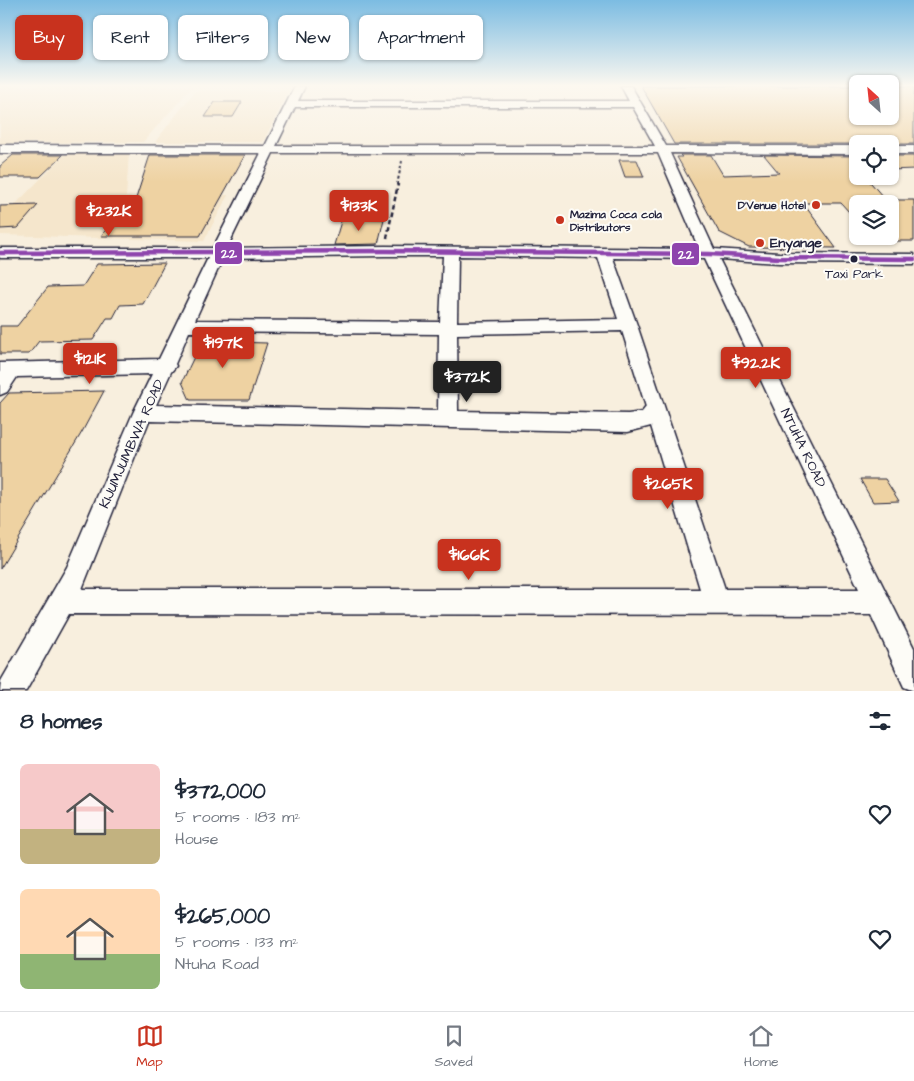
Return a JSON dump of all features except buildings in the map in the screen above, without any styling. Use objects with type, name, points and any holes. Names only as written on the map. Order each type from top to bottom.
[{"type":"street","name":"KIJUMJUMBWA ROAD","points":[[11,691],[76,576],[143,413],[167,366],[218,252],[285,118]]},
{"type":"street","name":"NTUHA ROAD","points":[[644,118],[662,149],[709,254],[914,677]]},
{"type":"street","points":[[0,149],[849,150]]},
{"type":"street","points":[[899,150],[914,150]]},
{"type":"street","points":[[0,253],[385,251],[709,254],[779,258],[914,260]]},
{"type":"street","points":[[448,419],[448,328],[451,252]]},
{"type":"street","points":[[604,253],[629,325],[716,601]]},
{"type":"street","points":[[185,326],[448,328],[629,325]]},
{"type":"street","points":[[0,387],[6,370],[167,366]]},
{"type":"street","points":[[143,413],[628,423],[648,419],[656,409]]},
{"type":"street","points":[[61,601],[878,602]]},
{"type":"path","points":[[385,251],[404,150]]},
{"type":"shaded area","points":[[0,118],[164,118],[143,142],[0,143]]},
{"type":"shaded area","points":[[174,118],[275,118],[263,142],[155,142]]},
{"type":"shaded area","points":[[67,152],[129,153],[126,197],[228,195],[204,241],[0,235],[0,220]]},
{"type":"transit line","name":"22","points":[[0,253],[385,251],[709,254],[779,258],[914,259]]},
{"type":"place","name":"D'Venue Hotel","points":[[816,205]]},
{"type":"place","name":"Mazima Coca cola Distributors","points":[[560,220]]},
{"type":"place","name":"Enyange","points":[[760,243]]},
{"type":"place","name":"Taxi Park","points":[[854,259]]}]
